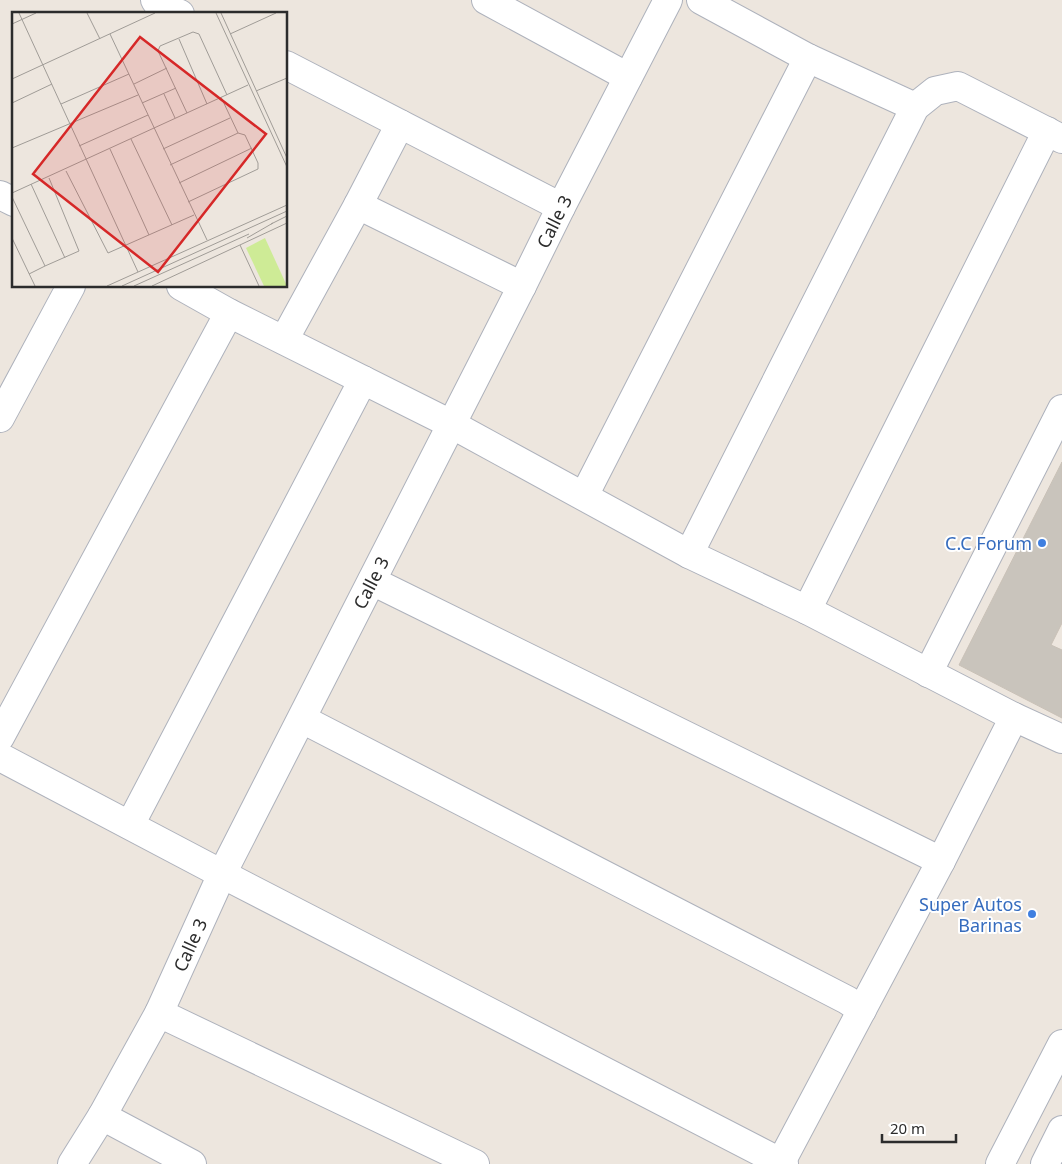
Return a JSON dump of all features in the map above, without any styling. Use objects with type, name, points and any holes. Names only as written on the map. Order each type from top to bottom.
[{"type":"street","points":[[155,0],[176,12]]},
{"type":"street","points":[[486,0],[628,77]]},
{"type":"street","name":"Calle 3","points":[[72,1164],[102,1116],[159,1013],[222,874],[668,0]]},
{"type":"street","points":[[701,0],[808,58],[915,107]]},
{"type":"street","points":[[584,496],[808,58]]},
{"type":"street","points":[[288,66],[561,207]]},
{"type":"street","points":[[689,554],[915,107],[935,91],[958,86],[1054,135],[808,610]]},
{"type":"street","points":[[284,340],[400,124]]},
{"type":"street","points":[[0,195],[12,201]]},
{"type":"street","points":[[358,205],[522,286]]},
{"type":"street","points":[[0,418],[70,288]]},
{"type":"street","points":[[185,288],[229,313],[451,424],[689,554],[808,610],[1014,717],[1062,739]]},
{"type":"street","points":[[0,737],[229,313]]},
{"type":"street","points":[[130,826],[363,380]]},
{"type":"street","points":[[928,673],[1062,409]]},
{"type":"street","points":[[372,581],[942,861]]},
{"type":"street","points":[[0,757],[222,874],[782,1163],[942,861],[1014,717]]},
{"type":"street","points":[[302,719],[829,990],[862,1010]]},
{"type":"street","points":[[159,1013],[475,1164]]},
{"type":"street","points":[[1000,1164],[1062,1044]]},
{"type":"street","points":[[102,1116],[192,1164]]},
{"type":"street","points":[[1044,1164],[1062,1130]]},
{"type":"building","name":"C.C Forum","points":[[1062,462],[1062,623],[1051,645],[1062,650],[1062,718],[959,665]]},
{"type":"place","name":"C.C Forum","points":[[1042,543]]},
{"type":"place","name":"Super Autos Barinas","points":[[1032,914]]}]
